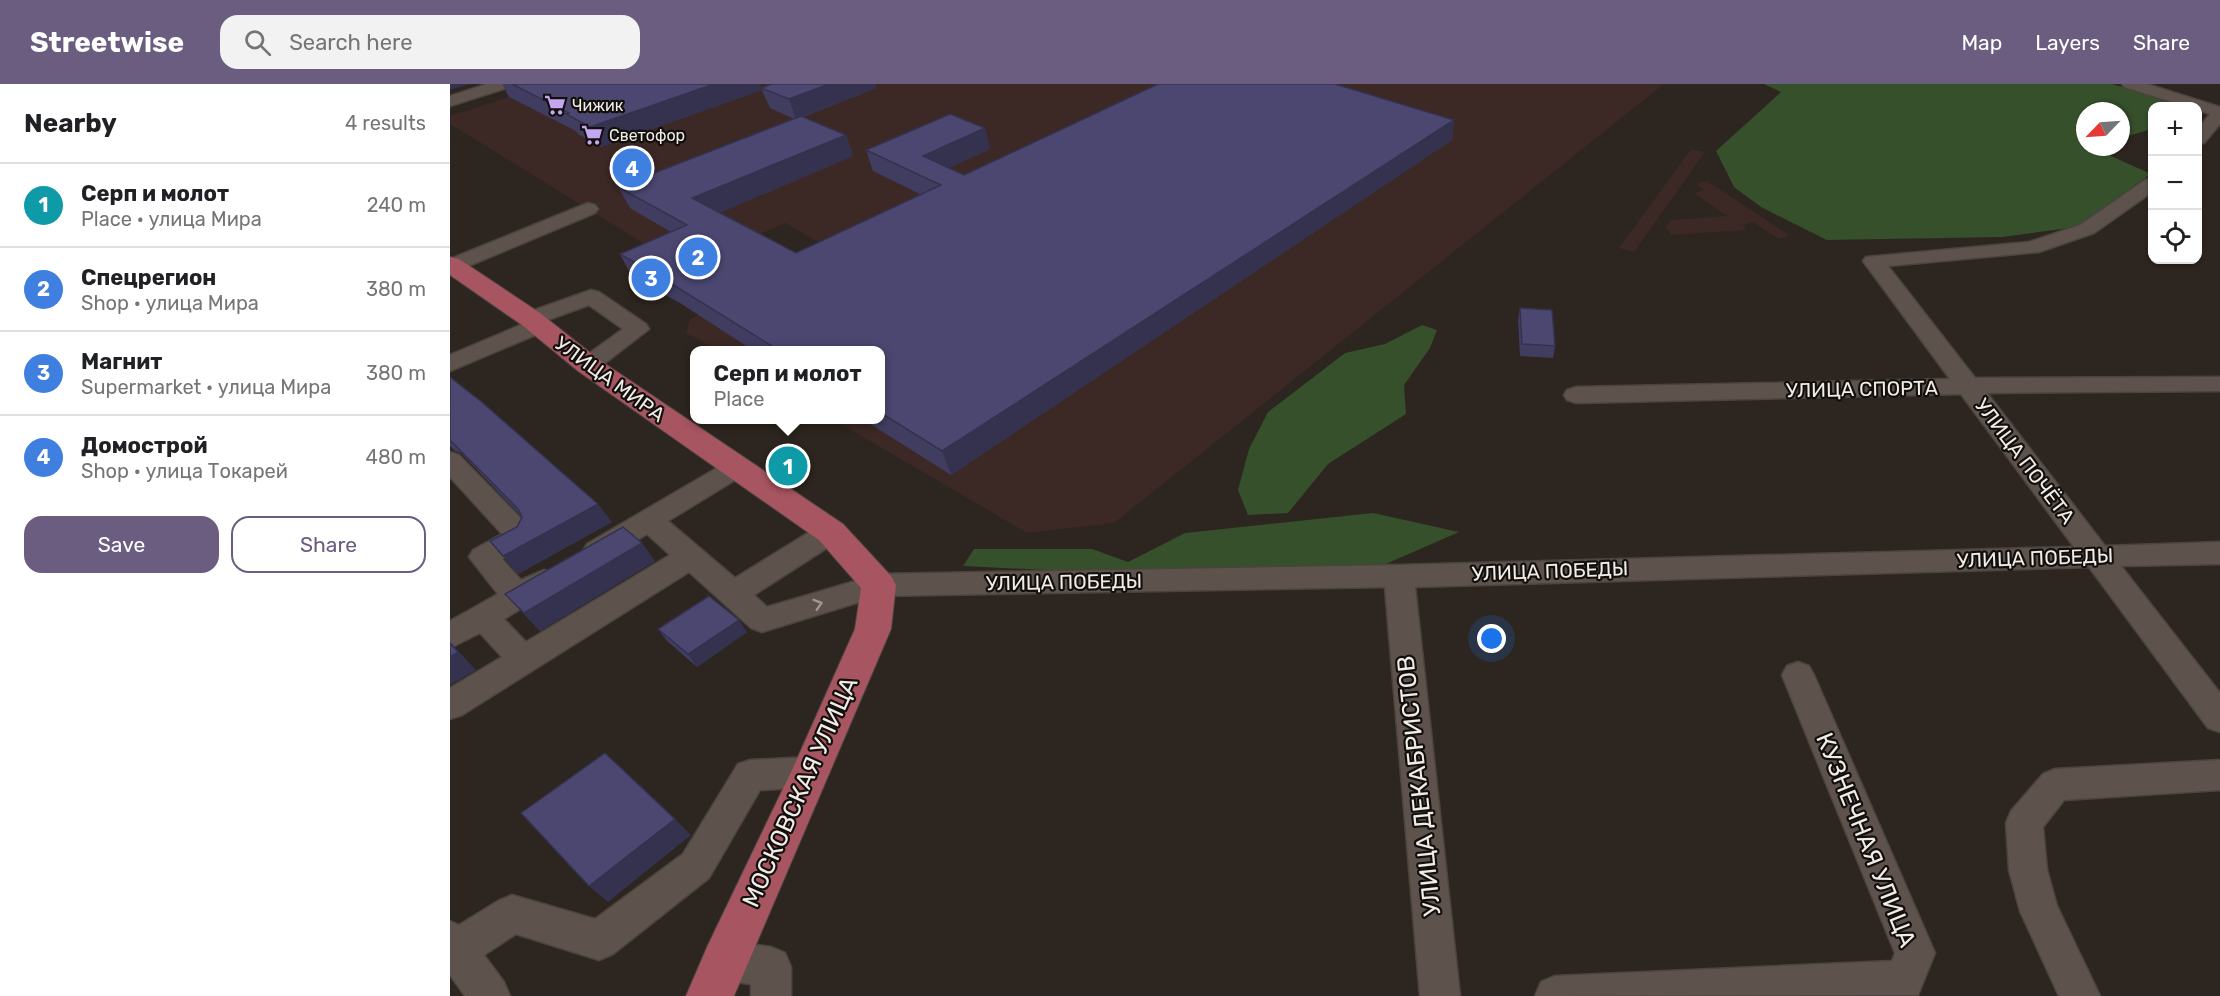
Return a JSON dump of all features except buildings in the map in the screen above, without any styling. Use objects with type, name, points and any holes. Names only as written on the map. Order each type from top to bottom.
[{"type":"main road","name":"УЛИЦА МИРА","points":[[453,270],[534,322],[588,365],[831,532],[879,585]]},
{"type":"main road","name":"МОСКОВСКАЯ УЛИЦА","points":[[717,978],[873,629],[879,585]]},
{"type":"street","points":[[450,101],[504,84]]},
{"type":"street","points":[[2130,84],[2220,113],[2202,134]]},
{"type":"street","name":"УЛИЦА ПОЧЁТА","points":[[2148,187],[2087,229],[2032,248],[1873,261],[2220,718]]},
{"type":"street","points":[[453,270],[588,209]]},
{"type":"street","points":[[450,364],[534,322],[591,297],[638,329],[588,365]]},
{"type":"street","name":"УЛИЦА СПОРТА","points":[[1576,395],[1968,386],[2220,384]]},
{"type":"street","points":[[450,461],[521,536],[483,557],[518,597]]},
{"type":"street","points":[[450,636],[736,468]]},
{"type":"street","points":[[649,520],[733,594],[831,532]]},
{"type":"street","name":"УЛИЦА ПОБЕДЫ","points":[[733,594],[762,620],[879,585],[1399,576],[2220,553]]},
{"type":"street","points":[[450,705],[690,556]]},
{"type":"street","name":"УЛИЦА ДЕКАБРИСТОВ","points":[[1399,576],[1440,996]]},
{"type":"street","points":[[483,617],[523,659]]},
{"type":"street","name":"КУЗНЕЧНАЯ УЛИЦА","points":[[1555,996],[1904,981],[1915,953],[1798,675]]},
{"type":"street","points":[[490,996],[453,945],[512,914],[599,940],[696,866],[750,775],[811,772]]},
{"type":"street","points":[[2080,996],[2039,911],[2028,870],[2024,823],[2055,785],[2220,775]]},
{"type":"street","points":[[717,978],[771,967],[771,996]]},
{"type":"shaded area","points":[[547,84],[1664,84],[1114,523],[1027,533],[841,424],[885,424],[885,346],[710,346],[686,333],[690,319],[831,250],[786,223],[753,237],[656,251],[450,124],[450,116]]},
{"type":"shaded area","points":[[1691,149],[1705,152],[1634,252],[1619,248]]},
{"type":"shaded area","points":[[1707,181],[1790,236],[1779,239],[1753,222],[1743,225],[1746,230],[1671,235],[1665,227],[1671,220],[1727,216],[1694,193],[1704,190],[1695,184]]},
{"type":"green space","points":[[1764,84],[2112,84],[2173,102],[2148,102],[2148,130],[2130,135],[2130,102],[2076,102],[2076,156],[2111,156],[2148,173],[2148,176],[2076,227],[2002,237],[1827,240],[1761,207],[1734,187],[1716,151],[1781,92]]},
{"type":"green space","points":[[1422,325],[1437,330],[1430,348],[1404,385],[1406,414],[1328,464],[1288,513],[1248,515],[1238,490],[1249,449],[1268,412],[1345,353],[1385,344]]},
{"type":"green space","points":[[1373,513],[1459,532],[1379,567],[1106,573],[963,566],[974,549],[1092,549],[1128,562],[1185,533]]},
{"type":"place","name":"Чижик","points":[[555,105]]},
{"type":"place","name":"Светофор","points":[[592,135]]},
{"type":"place","name":"Домострой","points":[[632,168]]},
{"type":"place","name":"Спецрегион","points":[[698,257]]},
{"type":"place","name":"Магнит","points":[[651,278]]},
{"type":"place","name":"Серп и молот","points":[[788,466]]}]
